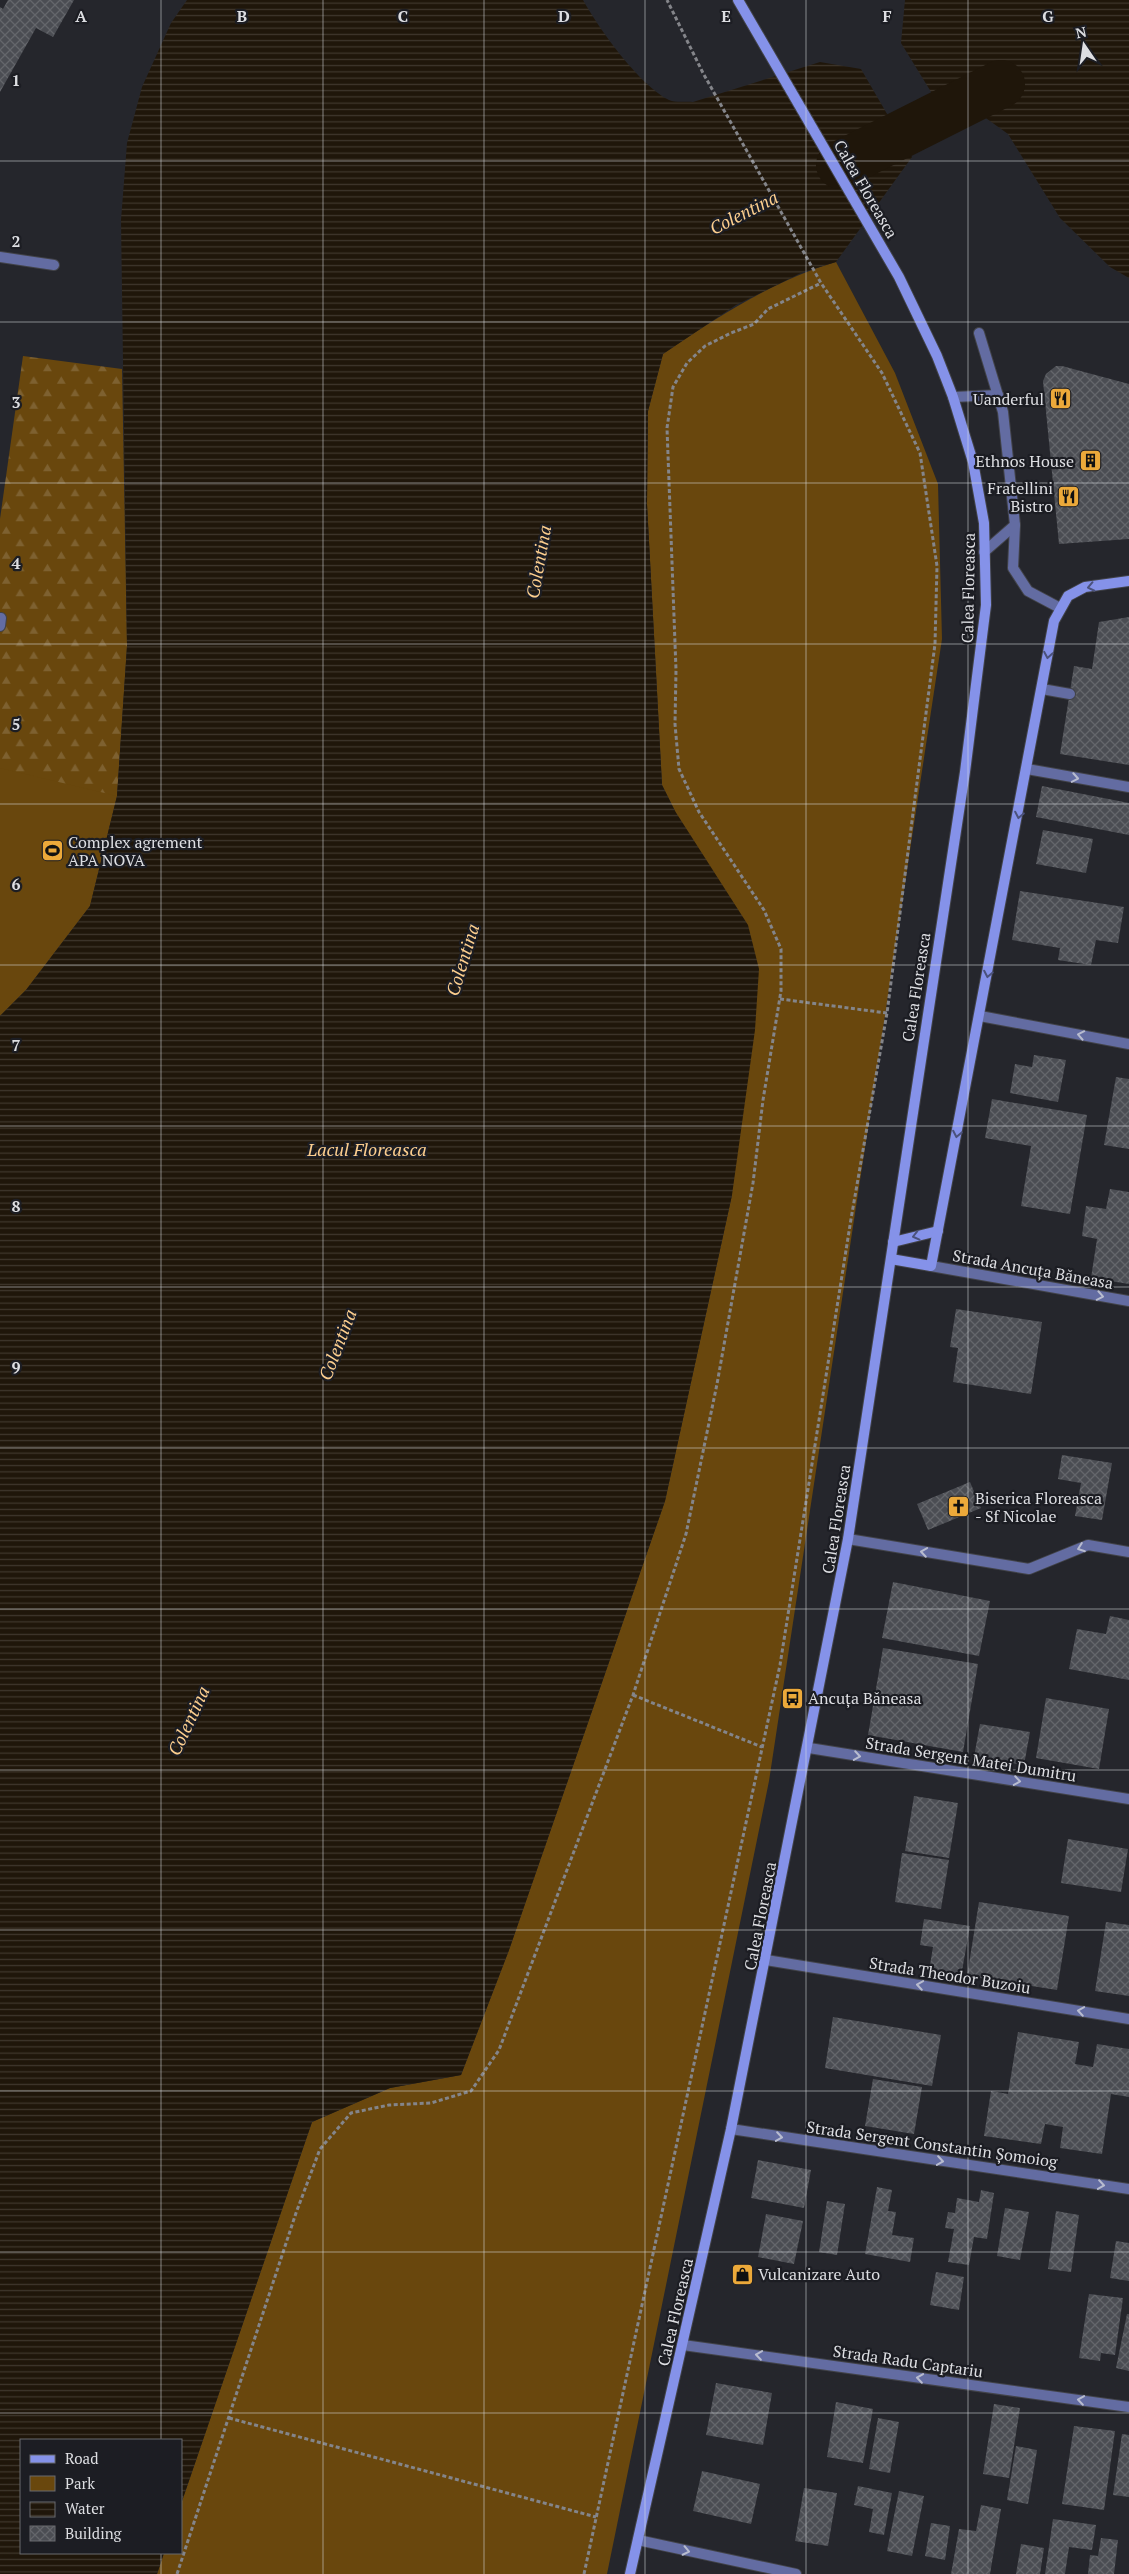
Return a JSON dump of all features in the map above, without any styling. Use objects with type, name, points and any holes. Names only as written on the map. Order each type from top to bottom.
[{"type":"main road","name":"Calea Floreasca","points":[[630,2574],[731,2130],[809,1748],[848,1540],[981,655],[986,605],[984,524],[973,462],[953,397],[916,312],[865,216],[738,0]]},
{"type":"main road","points":[[891,1259],[931,1266],[1027,770],[1054,620],[1068,596],[1085,587],[1129,581]]},
{"type":"main road","points":[[894,1242],[938,1231]]},
{"type":"street","points":[[0,257],[54,265]]},
{"type":"street","points":[[979,333],[1003,412],[1015,525],[1013,568],[1028,591],[1060,608]]},
{"type":"street","points":[[953,397],[998,395]]},
{"type":"street","points":[[984,552],[1015,525]]},
{"type":"street","points":[[1042,689],[1070,694]]},
{"type":"street","points":[[1027,770],[1129,787]]},
{"type":"street","points":[[980,1016],[1129,1044]]},
{"type":"street","name":"Strada Ancuța Băneasa","points":[[931,1266],[1129,1302]]},
{"type":"street","points":[[848,1540],[1029,1569],[1088,1545],[1129,1552]]},
{"type":"street","name":"Strada Sergent Matei Dumitru","points":[[809,1748],[1129,1799]]},
{"type":"street","name":"Strada Theodor Buzoiu","points":[[766,1960],[1129,2019]]},
{"type":"street","name":"Strada Sergent Constantin Șomoiog","points":[[731,2130],[1129,2189]]},
{"type":"street","name":"Strada Radu Captariu","points":[[683,2345],[1129,2407]]},
{"type":"street","points":[[638,2540],[796,2574]]},
{"type":"path","points":[[584,2574],[780,1664],[851,1219],[888,1013],[935,644],[937,566],[920,453],[882,373],[821,283],[703,73],[667,0]]},
{"type":"path","points":[[177,2574],[296,2213],[320,2148],[352,2113],[389,2105],[431,2103],[471,2092],[499,2050],[633,1695],[686,1534],[753,1183],[763,1100],[780,999],[781,949],[764,910],[699,812],[679,769],[675,724],[676,670],[667,428],[673,387],[687,363],[705,346],[731,332],[754,324],[768,309],[821,283]]},
{"type":"path","points":[[780,999],[888,1013]]},
{"type":"path","points":[[633,1695],[762,1747]]},
{"type":"path","points":[[229,2418],[596,2517]]},
{"type":"green space","points":[[836,262],[895,373],[938,484],[942,639],[769,1781],[607,2574],[157,2574],[164,2554],[182,2554],[182,2501],[312,2122],[390,2088],[461,2075],[509,1950],[665,1501],[732,1195],[675,811],[662,785],[647,504],[648,411],[663,354],[746,301],[812,270]]},
{"type":"green space","points":[[23,356],[122,369],[127,646],[117,796],[0,975],[0,519]]},
{"type":"green space","name":"Complex agrement APA NOVA","points":[[0,768],[117,796],[90,906],[26,990],[0,1016]]},
{"type":"water","name":"Lacul Floreasca","points":[[187,0],[583,0],[599,26],[633,70],[658,93],[672,101],[693,102],[820,62],[861,69],[912,157],[836,262],[803,272],[736,305],[663,354],[648,411],[647,504],[662,785],[675,811],[748,925],[759,969],[755,1030],[732,1195],[665,1501],[509,1950],[461,2075],[390,2088],[312,2122],[182,2501],[182,2439],[20,2439],[20,2554],[164,2554],[157,2574],[0,2574],[0,1016],[26,990],[90,906],[117,796],[127,646],[121,220],[127,143],[142,87],[171,23]]},
{"type":"water","points":[[905,0],[1129,0],[1129,278],[1110,267],[1060,218],[1008,134],[983,116],[955,131],[901,43]]},
{"type":"building","points":[[8,0],[74,0],[53,37],[36,28],[0,92],[0,7],[3,9]]},
{"type":"building","name":"Ethnos House","points":[[1056,366],[1129,384],[1129,539],[1059,544],[1043,381],[1046,374]]},
{"type":"building","points":[[1129,617],[1129,765],[1060,754],[1074,666],[1092,669],[1099,622]]},
{"type":"building","points":[[1042,786],[1129,803],[1129,835],[1036,817]]},
{"type":"building","points":[[1043,830],[1093,839],[1086,873],[1036,864]]},
{"type":"building","points":[[1020,891],[1124,907],[1118,943],[1096,940],[1091,965],[1058,960],[1060,948],[1012,940]]},
{"type":"building","points":[[1034,1055],[1066,1060],[1058,1102],[1010,1093],[1015,1064],[1032,1067]]},
{"type":"building","points":[[1116,1077],[1129,1079],[1129,1149],[1104,1145]]},
{"type":"building","points":[[992,1099],[1087,1115],[1070,1214],[1021,1206],[1031,1146],[985,1138]]},
{"type":"building","points":[[1110,1189],[1129,1192],[1129,1284],[1091,1278],[1097,1239],[1082,1236],[1086,1206],[1106,1209]]},
{"type":"building","points":[[956,1309],[1042,1322],[1031,1394],[953,1382],[958,1348],[950,1347]]},
{"type":"building","points":[[1062,1455],[1112,1463],[1102,1520],[1075,1516],[1081,1483],[1058,1479]]},
{"type":"building","points":[[970,1482],[981,1508],[928,1530],[917,1504]]},
{"type":"building","points":[[893,1582],[990,1601],[979,1656],[882,1638]]},
{"type":"building","points":[[1110,1616],[1129,1620],[1129,1680],[1069,1669],[1077,1629],[1106,1634]]},
{"type":"building","points":[[883,1648],[978,1664],[963,1752],[868,1735]]},
{"type":"building","points":[[1046,1698],[1109,1709],[1099,1769],[1036,1758]]},
{"type":"building","points":[[980,1724],[1030,1732],[1024,1765],[974,1757]]},
{"type":"building","points":[[914,1796],[958,1803],[949,1858],[905,1851]]},
{"type":"building","points":[[1068,1839],[1128,1849],[1121,1892],[1061,1883]]},
{"type":"building","points":[[902,1853],[949,1860],[941,1909],[895,1902]]},
{"type":"building","points":[[979,1902],[1069,1916],[1057,1990],[967,1976]]},
{"type":"building","points":[[924,1919],[970,1926],[960,1982],[928,1977],[933,1947],[920,1945]]},
{"type":"building","points":[[1106,1922],[1129,1925],[1129,1996],[1095,1991]]},
{"type":"building","points":[[833,2017],[941,2035],[932,2086],[825,2068]]},
{"type":"building","points":[[1018,2032],[1079,2042],[1075,2064],[1093,2067],[1097,2044],[1129,2049],[1129,2097],[1111,2094],[1102,2154],[1060,2148],[1063,2127],[1045,2124],[1041,2144],[984,2136],[991,2091],[1008,2094]]},
{"type":"building","points":[[873,2079],[922,2087],[914,2134],[865,2126]]},
{"type":"building","points":[[758,2160],[811,2170],[804,2208],[751,2198]]},
{"type":"building","points":[[877,2187],[892,2190],[888,2211],[896,2212],[892,2235],[914,2238],[910,2262],[865,2254]]},
{"type":"building","points":[[981,2190],[994,2193],[987,2239],[974,2237],[969,2265],[948,2262],[954,2229],[945,2228],[948,2212],[955,2213],[957,2198],[979,2202]]},
{"type":"building","points":[[827,2201],[845,2204],[837,2255],[819,2252]]},
{"type":"building","points":[[1005,2208],[1029,2212],[1020,2260],[997,2256]]},
{"type":"building","points":[[1056,2211],[1079,2215],[1071,2272],[1048,2269]]},
{"type":"building","points":[[766,2214],[803,2221],[794,2264],[758,2257]]},
{"type":"building","points":[[1116,2241],[1129,2243],[1129,2281],[1110,2278]]},
{"type":"building","points":[[936,2272],[964,2277],[959,2310],[930,2305]]},
{"type":"building","points":[[1089,2294],[1123,2298],[1115,2355],[1101,2353],[1100,2361],[1079,2358]]},
{"type":"building","points":[[1127,2314],[1129,2314],[1129,2371],[1116,2368]]},
{"type":"building","points":[[716,2383],[772,2393],[763,2445],[706,2435]]},
{"type":"building","points":[[836,2402],[873,2409],[863,2463],[827,2457]]},
{"type":"building","points":[[994,2404],[1020,2408],[1009,2478],[983,2474]]},
{"type":"building","points":[[878,2418],[899,2422],[890,2473],[869,2469]]},
{"type":"building","points":[[1074,2426],[1115,2431],[1104,2510],[1062,2504]]},
{"type":"building","points":[[1122,2434],[1129,2435],[1129,2497],[1113,2495]]},
{"type":"building","points":[[1016,2446],[1037,2450],[1028,2504],[1007,2500]]},
{"type":"building","points":[[702,2471],[760,2484],[751,2524],[693,2511]]},
{"type":"building","points":[[858,2486],[892,2493],[884,2535],[869,2532],[873,2509],[854,2505]]},
{"type":"building","points":[[804,2488],[837,2493],[828,2546],[795,2541]]},
{"type":"building","points":[[899,2491],[924,2496],[912,2556],[887,2551]]},
{"type":"building","points":[[981,2505],[1001,2509],[990,2574],[951,2574],[959,2529],[976,2531]]},
{"type":"building","points":[[1053,2519],[1096,2525],[1092,2550],[1069,2547],[1065,2574],[1045,2574]]},
{"type":"building","points":[[931,2523],[950,2526],[945,2560],[925,2556]]},
{"type":"building","points":[[1101,2538],[1118,2540],[1114,2574],[1088,2574],[1090,2555],[1098,2556]]},
{"type":"building","points":[[1021,2544],[1044,2548],[1040,2574],[1016,2574]]},
{"type":"waterway","name":"Colentina","points":[[840,165],[1001,84]]},
{"type":"place","name":"Uanderful","points":[[1060,399]]},
{"type":"place","name":"Ethnos House","points":[[1090,461]]},
{"type":"place","name":"Fratellini Bistro","points":[[1069,497]]},
{"type":"place","name":"Complex agrement APA NOVA","points":[[52,851]]},
{"type":"place","name":"Biserica Floreasca - Sf Nicolae","points":[[959,1507]]},
{"type":"place","name":"Ancuța Băneasa","points":[[792,1698]]},
{"type":"place","name":"Vulcanizare Auto","points":[[742,2274]]}]
